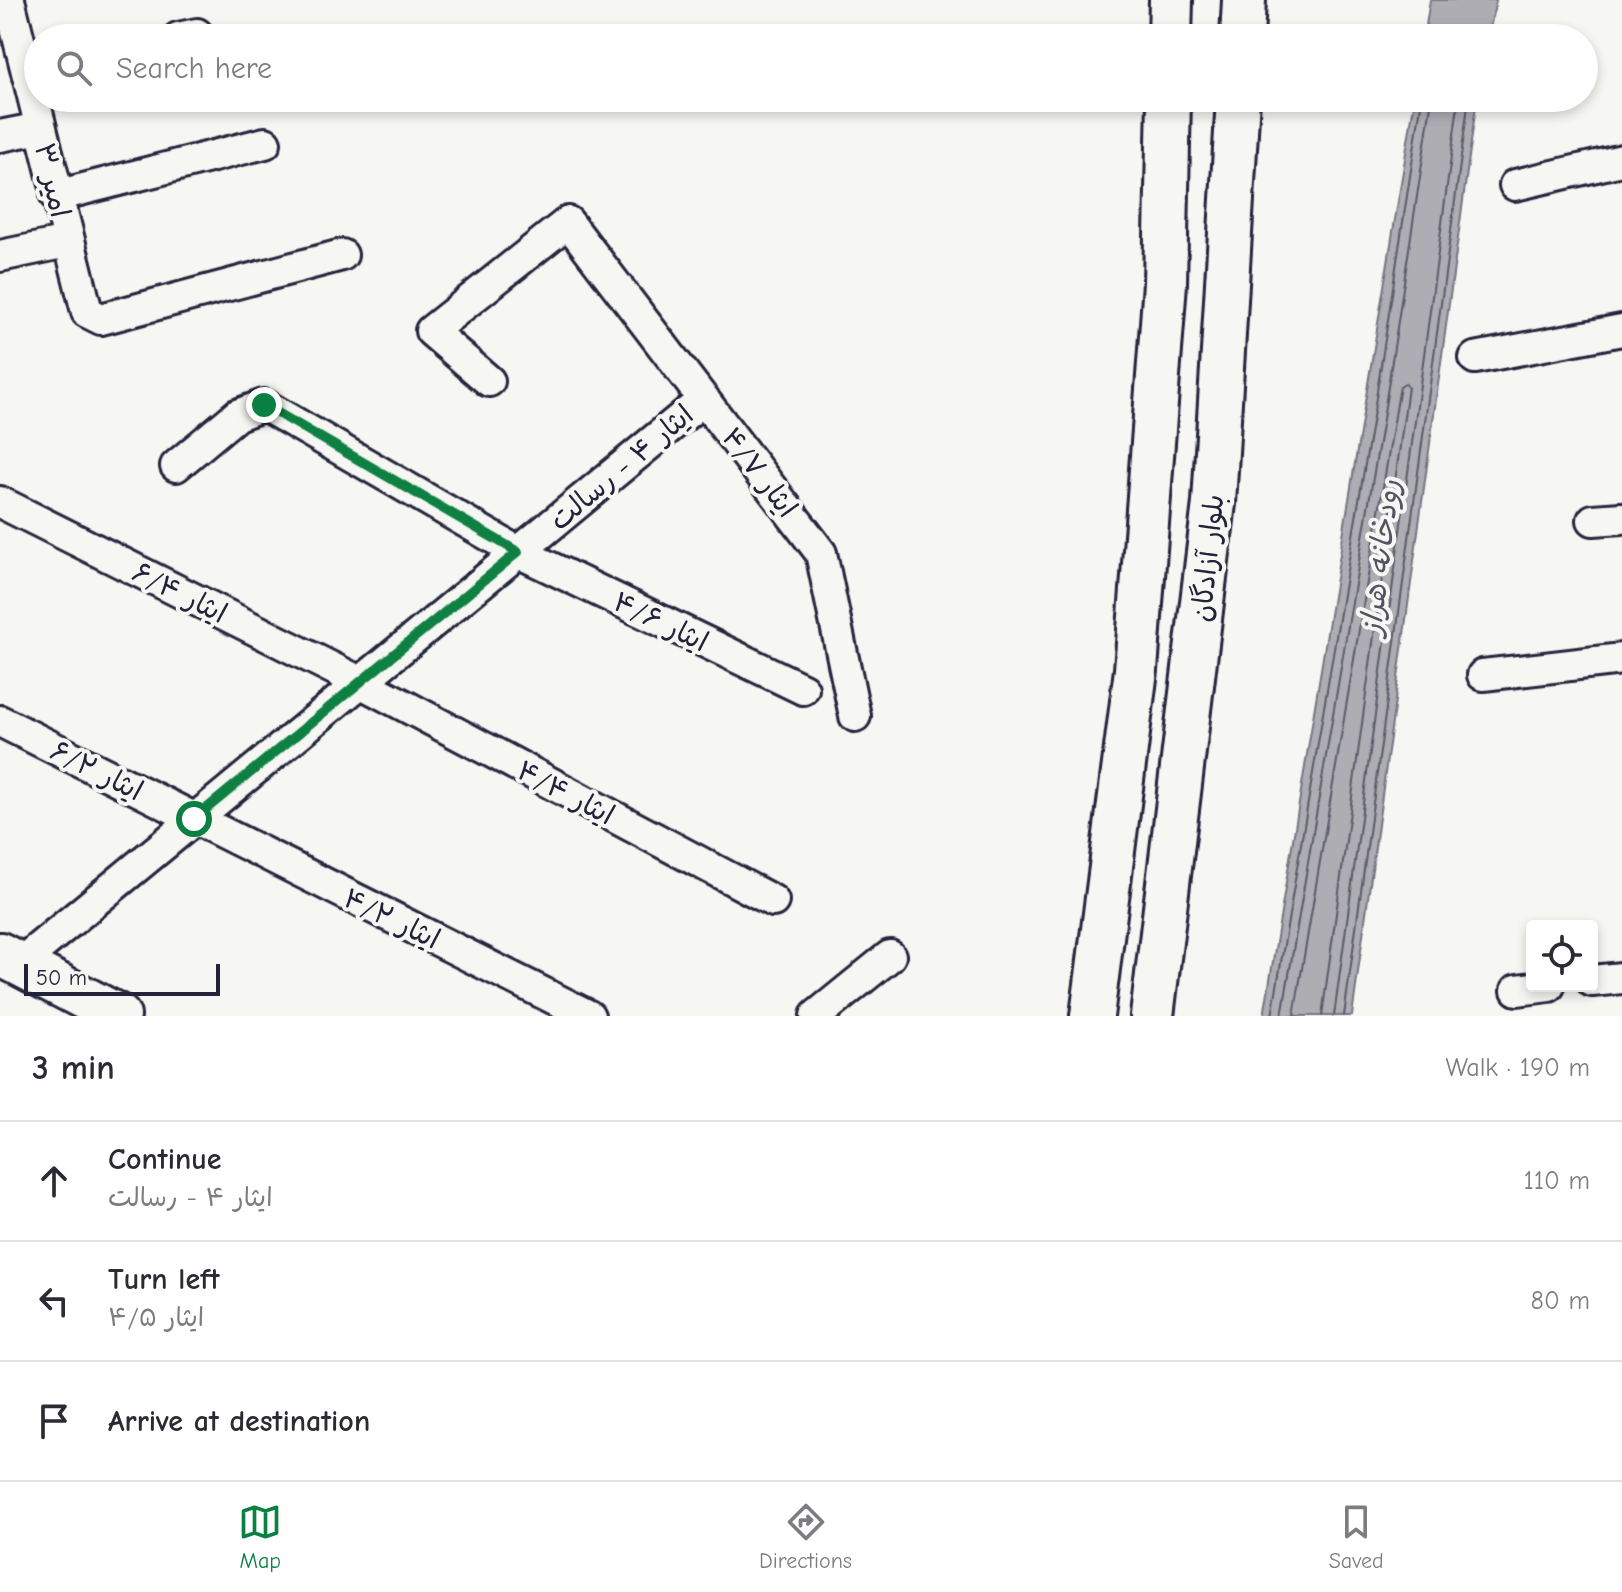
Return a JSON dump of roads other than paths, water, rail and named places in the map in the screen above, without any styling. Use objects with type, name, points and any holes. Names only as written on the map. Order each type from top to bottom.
[{"type":"main road","points":[[1170,24],[1171,0]]},
{"type":"main road","points":[[1243,24],[1244,0]]},
{"type":"main road","points":[[1092,1016],[1136,670],[1165,283],[1169,112]]},
{"type":"main road","name":"بلوار آزادگان","points":[[1152,1016],[1214,503],[1237,112]]},
{"type":"main road","points":[[9,959],[119,1016]]},
{"type":"street","name":"امیر ۳","points":[[7,7],[24,51]]},
{"type":"street","name":"امیر ۳","points":[[38,112],[67,242],[87,312],[101,319],[342,255]]},
{"type":"street","points":[[0,136],[40,128]]},
{"type":"street","points":[[56,196],[265,143]]},
{"type":"street","points":[[1515,185],[1622,160]]},
{"type":"street","name":"ایثار ۴/۷","points":[[489,381],[431,331],[568,222],[821,553],[855,716]]},
{"type":"street","points":[[0,256],[67,242]]},
{"type":"street","points":[[1475,358],[1622,330]]},
{"type":"street","name":"ایثار ۴ - رسالت","points":[[9,959],[194,819],[704,399]]},
{"type":"street","name":"ایثار ۴/۶","points":[[176,466],[237,415],[264,405],[518,552],[803,689]]},
{"type":"street","name":"ایثار ۶/۴","points":[[0,502],[360,682]]},
{"type":"street","points":[[1483,675],[1622,659]]},
{"type":"street","name":"ایثار ۴/۴","points":[[360,682],[773,901]]},
{"type":"street","name":"ایثار ۶/۲","points":[[0,721],[194,819]]},
{"type":"street","name":"ایثار ۴/۲","points":[[194,819],[589,1016]]},
{"type":"street","points":[[816,1016],[890,956]]},
{"type":"street","points":[[1598,980],[1622,978]]},
{"type":"street","points":[[1517,990],[1526,989]]},
{"type":"water","points":[[1430,0],[1496,0],[1491,24],[1426,24]]},
{"type":"water","name":"رودخانه هراز","points":[[1413,112],[1475,112],[1352,1016],[1264,1016]]}]
